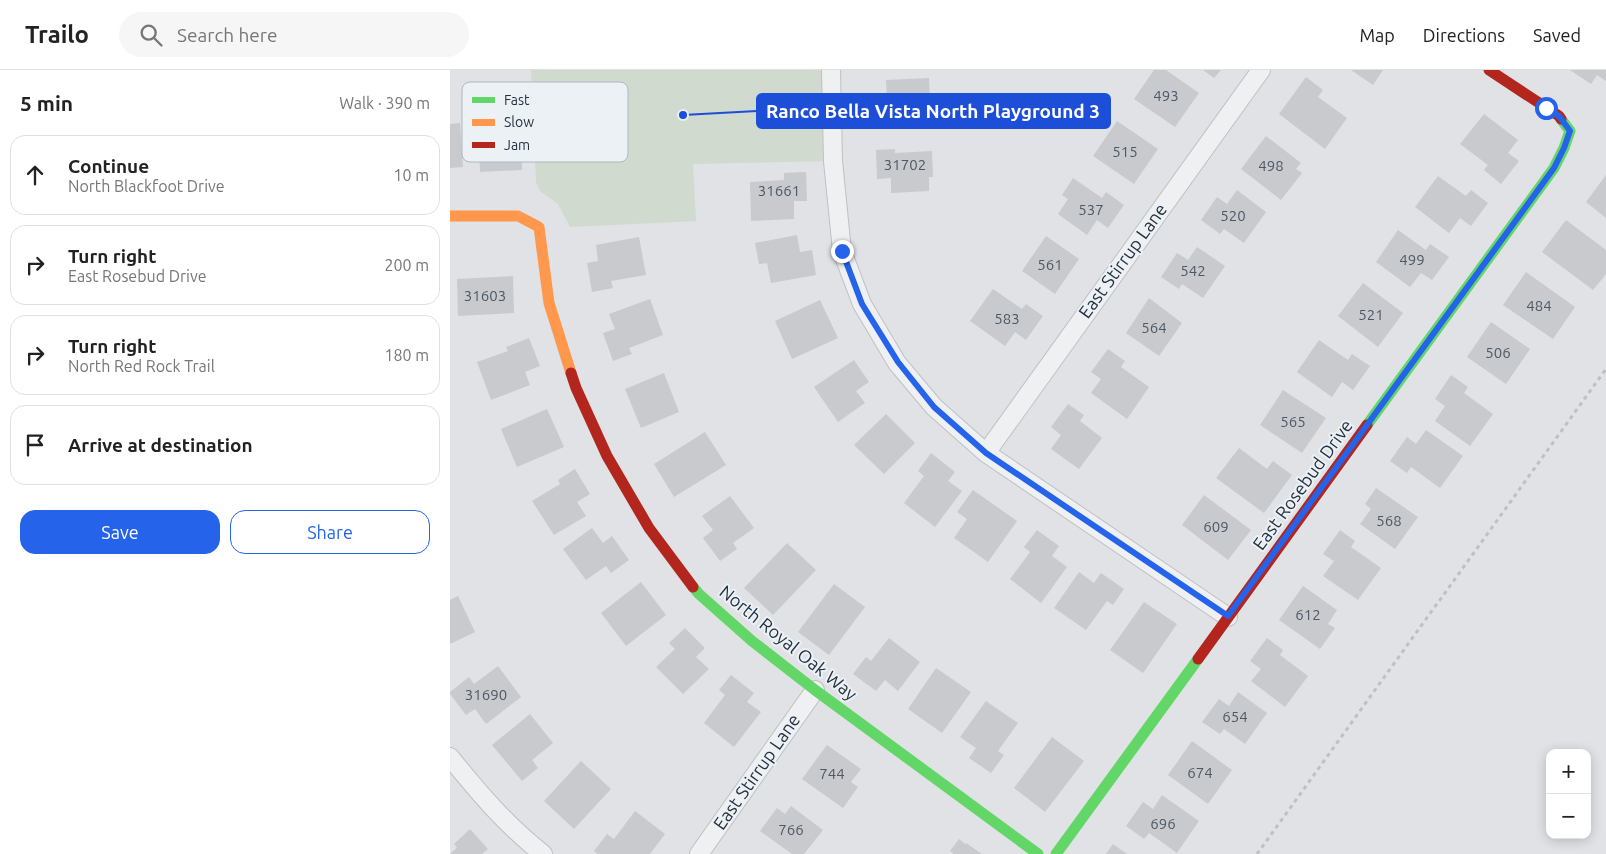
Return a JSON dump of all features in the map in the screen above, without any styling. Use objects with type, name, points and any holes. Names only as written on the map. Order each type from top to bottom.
[{"type":"street","points":[[831,70],[833,161],[842,251],[862,304],[898,362],[934,407],[986,453],[1228,616]]},
{"type":"street","name":"East Stirrup Lane","points":[[986,453],[1261,70]]},
{"type":"street","name":"East Rosebud Drive","points":[[1056,854],[1554,168],[1570,131],[1559,116],[1489,70]]},
{"type":"street","name":"North Royal Oak Way","points":[[450,216],[518,216],[539,226],[549,303],[576,388],[607,456],[649,528],[699,594],[752,641],[815,690],[1038,854]]},
{"type":"street","name":"East Stirrup Lane","points":[[699,854],[815,690]]},
{"type":"street","points":[[450,757],[483,798],[524,840],[542,854]]},
{"type":"path","points":[[1257,854],[1606,369]]},
{"type":"shaded area","points":[[531,70],[831,70],[833,161],[693,164],[696,221],[570,227],[558,204],[540,191],[536,182],[535,162],[628,162],[628,82],[532,82]]},
{"type":"building","points":[[1154,70],[1166,70],[1199,93],[1175,127],[1134,99]]},
{"type":"building","points":[[1203,70],[1221,70],[1214,78]]},
{"type":"building","points":[[1351,70],[1383,70],[1373,85]]},
{"type":"building","points":[[1570,70],[1606,70],[1606,81],[1597,75],[1591,84]]},
{"type":"building","points":[[1306,77],[1323,90],[1318,97],[1347,118],[1325,149],[1279,114]]},
{"type":"building","points":[[929,78],[931,118],[895,119],[895,126],[875,126],[874,98],[887,98],[886,80]]},
{"type":"building","points":[[1484,114],[1518,140],[1508,153],[1519,161],[1501,184],[1484,170],[1488,165],[1460,144]]},
{"type":"building","points":[[1117,121],[1158,149],[1134,184],[1093,156]]},
{"type":"building","points":[[460,123],[463,167],[450,168],[450,124]]},
{"type":"building","points":[[1266,136],[1301,163],[1296,169],[1302,173],[1281,200],[1241,169]]},
{"type":"building","points":[[895,149],[895,153],[932,151],[933,177],[929,177],[929,191],[891,193],[891,178],[877,179],[876,150]]},
{"type":"building","points":[[480,162],[522,162],[522,170],[480,172]]},
{"type":"building","points":[[806,172],[807,201],[794,201],[794,219],[751,221],[750,182],[784,180],[784,173]]},
{"type":"building","points":[[1606,175],[1606,218],[1586,202]]},
{"type":"building","points":[[1438,176],[1466,196],[1471,190],[1488,203],[1471,226],[1460,218],[1449,233],[1415,207]]},
{"type":"building","points":[[1073,178],[1102,198],[1106,192],[1124,205],[1108,228],[1097,220],[1087,235],[1058,214],[1068,199],[1062,195]]},
{"type":"building","points":[[1237,190],[1266,212],[1244,243],[1224,229],[1220,234],[1201,220],[1217,197],[1227,204]]},
{"type":"building","points":[[1566,220],[1606,250],[1606,274],[1593,290],[1542,252]]},
{"type":"building","points":[[1398,230],[1426,250],[1430,244],[1449,257],[1432,280],[1421,273],[1410,287],[1376,262]]},
{"type":"building","points":[[797,235],[800,252],[812,250],[816,275],[771,283],[767,263],[759,264],[755,243]]},
{"type":"building","points":[[1046,236],[1079,259],[1055,294],[1022,271]]},
{"type":"building","points":[[639,237],[646,275],[611,281],[613,288],[592,292],[587,263],[598,261],[596,245]]},
{"type":"building","points":[[1197,247],[1225,266],[1203,298],[1182,284],[1179,289],[1161,277],[1177,253],[1188,260]]},
{"type":"building","points":[[1526,272],[1575,307],[1553,339],[1503,305]]},
{"type":"building","points":[[513,276],[514,313],[458,316],[457,279]]},
{"type":"building","points":[[1363,283],[1403,313],[1378,347],[1338,316]]},
{"type":"building","points":[[993,289],[1022,309],[1026,304],[1043,316],[1026,340],[1015,332],[1005,346],[970,321]]},
{"type":"building","points":[[1149,298],[1182,323],[1159,356],[1126,333]]},
{"type":"building","points":[[650,299],[663,335],[629,348],[632,354],[613,361],[603,333],[615,329],[609,314]]},
{"type":"building","points":[[820,300],[838,338],[792,359],[775,321]]},
{"type":"building","points":[[1491,322],[1530,349],[1506,384],[1467,357]]},
{"type":"building","points":[[529,338],[540,366],[525,372],[530,385],[491,400],[477,362],[508,351],[506,347]]},
{"type":"building","points":[[1319,340],[1348,360],[1352,354],[1370,366],[1353,390],[1342,382],[1332,397],[1297,372]]},
{"type":"building","points":[[1108,349],[1125,361],[1121,367],[1149,387],[1127,419],[1091,393],[1101,379],[1091,372]]},
{"type":"building","points":[[854,360],[869,382],[856,391],[865,403],[838,422],[814,387]]},
{"type":"building","points":[[664,373],[679,412],[641,428],[625,389]]},
{"type":"building","points":[[1451,375],[1468,387],[1464,393],[1493,414],[1470,446],[1435,421],[1445,406],[1435,399]]},
{"type":"building","points":[[1283,390],[1326,418],[1302,453],[1260,425]]},
{"type":"building","points":[[1068,404],[1084,415],[1080,421],[1102,438],[1079,469],[1051,449],[1061,435],[1051,427]]},
{"type":"building","points":[[547,409],[564,447],[517,467],[501,429]]},
{"type":"building","points":[[886,414],[915,443],[884,474],[854,445]]},
{"type":"building","points":[[1426,430],[1463,456],[1440,488],[1411,467],[1407,473],[1390,461],[1407,437],[1416,444]]},
{"type":"building","points":[[705,432],[726,465],[674,497],[654,464]]},
{"type":"building","points":[[1239,448],[1267,469],[1273,461],[1292,475],[1264,513],[1216,478]]},
{"type":"building","points":[[931,453],[955,472],[948,481],[962,491],[935,527],[904,503],[924,476],[918,471]]},
{"type":"building","points":[[575,469],[590,494],[577,502],[586,516],[554,535],[532,501],[560,484],[558,480]]},
{"type":"building","points":[[1376,488],[1418,517],[1395,549],[1360,524],[1371,509],[1365,504]]},
{"type":"building","points":[[973,490],[1017,521],[988,562],[954,538],[967,519],[957,512]]},
{"type":"building","points":[[1204,495],[1251,530],[1228,560],[1182,525]]},
{"type":"building","points":[[730,496],[754,528],[733,543],[737,549],[720,561],[703,538],[713,530],[702,516]]},
{"type":"building","points":[[592,528],[603,543],[612,536],[629,560],[611,573],[606,566],[586,580],[563,549]]},
{"type":"building","points":[[1037,530],[1059,546],[1052,556],[1067,567],[1041,603],[1010,579],[1030,552],[1024,547]]},
{"type":"building","points":[[1340,530],[1355,541],[1351,547],[1381,568],[1358,600],[1323,576],[1334,561],[1323,554]]},
{"type":"building","points":[[787,543],[816,570],[773,615],[744,588]]},
{"type":"building","points":[[1079,572],[1094,583],[1101,573],[1124,589],[1113,605],[1107,601],[1086,630],[1054,608]]},
{"type":"building","points":[[641,582],[666,615],[626,646],[601,613]]},
{"type":"building","points":[[834,584],[865,607],[829,655],[798,632]]},
{"type":"building","points":[[1303,586],[1337,610],[1328,624],[1335,628],[1320,649],[1279,620]]},
{"type":"building","points":[[458,596],[475,632],[450,644],[450,600]]},
{"type":"building","points":[[1144,602],[1177,624],[1143,673],[1110,650]]},
{"type":"building","points":[[685,628],[705,648],[696,657],[709,669],[683,694],[656,667],[675,649],[669,643]]},
{"type":"building","points":[[889,638],[920,662],[898,691],[885,680],[876,691],[853,674],[866,657],[871,661]]},
{"type":"building","points":[[1267,638],[1283,650],[1280,655],[1308,676],[1285,707],[1251,681],[1261,669],[1250,661]]},
{"type":"building","points":[[498,666],[521,697],[486,724],[475,709],[466,715],[450,692],[469,677],[474,684]]},
{"type":"building","points":[[936,668],[971,692],[942,733],[908,709]]},
{"type":"building","points":[[731,675],[754,693],[747,702],[761,712],[734,747],[704,723],[725,695],[719,690]]},
{"type":"building","points":[[1238,692],[1267,713],[1245,744],[1224,729],[1220,734],[1202,722],[1219,699],[1229,706]]},
{"type":"building","points":[[986,701],[1018,723],[998,751],[1004,755],[991,773],[969,758],[976,748],[960,737]]},
{"type":"building","points":[[530,714],[553,743],[532,760],[538,768],[522,781],[492,745]]},
{"type":"building","points":[[1052,737],[1084,761],[1045,812],[1014,788]]},
{"type":"building","points":[[1192,741],[1232,770],[1208,804],[1168,775]]},
{"type":"building","points":[[827,745],[861,769],[851,782],[858,787],[843,808],[802,779]]},
{"type":"building","points":[[581,761],[611,789],[574,829],[544,801]]},
{"type":"building","points":[[1162,795],[1199,821],[1177,853],[1149,833],[1144,839],[1126,826],[1143,802],[1153,809]]},
{"type":"building","points":[[791,806],[823,830],[804,854],[792,854],[760,831],[777,808],[785,814]]},
{"type":"building","points":[[635,811],[665,834],[650,854],[598,854],[594,851],[607,834],[614,839]]},
{"type":"building","points":[[470,829],[488,849],[482,854],[450,854],[457,848],[454,844]]},
{"type":"building","points":[[959,839],[982,854],[954,854],[950,851]]},
{"type":"building","points":[[1113,844],[1127,854],[1106,854]]},
{"type":"traffic: fast","points":[[1367,425],[1554,168],[1570,131],[1561,119]]},
{"type":"traffic: fast","points":[[693,587],[752,641],[815,690],[1038,854]]},
{"type":"traffic: fast","points":[[1056,854],[1198,659]]},
{"type":"traffic: slow","points":[[450,216],[518,216],[539,227],[549,303],[571,373]]},
{"type":"traffic: jam","points":[[1489,70],[1561,119]]},
{"type":"traffic: jam","points":[[571,373],[607,456],[649,528],[693,587]]},
{"type":"traffic: jam","points":[[1198,659],[1367,425]]},
{"type":"place","name":"Ranco Bella Vista North Playground 3","points":[[683,115]]},
{"type":"route","points":[[842,251],[862,304],[898,362],[934,407],[986,453],[1228,616],[1554,168],[1570,131],[1559,116],[1546,108]]}]
